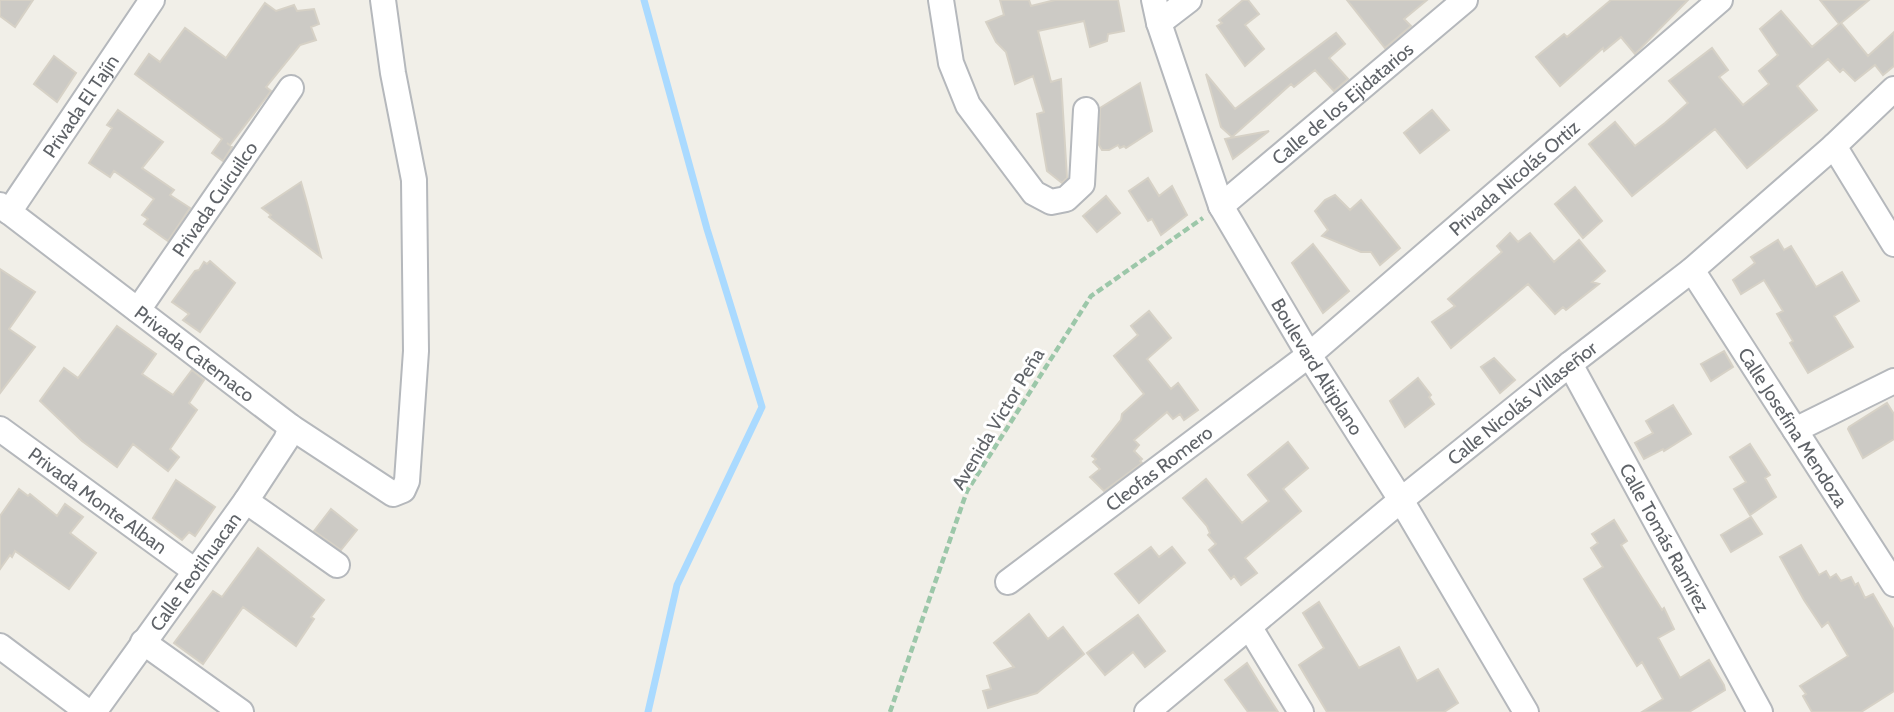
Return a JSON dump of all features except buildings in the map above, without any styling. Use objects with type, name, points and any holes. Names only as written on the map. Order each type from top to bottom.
[{"type":"street","name":"Privada El Tajín","points":[[4,209],[152,0]]},
{"type":"street","name":"Privada Catemaco","points":[[4,209],[291,427],[393,494],[403,490],[407,481],[416,351],[414,180],[393,72],[383,0]]},
{"type":"street","points":[[941,0],[951,63],[968,105],[1034,192],[1051,202],[1066,199],[1082,184],[1087,110]]},
{"type":"street","points":[[1156,11],[1189,0]]},
{"type":"street","name":"Calle de los Ejidatarios","points":[[1221,206],[1465,0]]},
{"type":"street","name":"Privada Nicolás Ortiz","points":[[1309,355],[1720,0]]},
{"type":"street","name":"Boulevard Altiplano","points":[[1156,11],[1221,206],[1309,355],[1401,500],[1526,712]]},
{"type":"street","name":"Privada Cuicuilco","points":[[138,310],[291,88]]},
{"type":"street","name":"Calle Nicolás Villaseñor","points":[[1147,712],[1401,500],[1692,270],[1834,146],[1894,89]]},
{"type":"street","points":[[1834,146],[1894,243]]},
{"type":"street","points":[[1861,190],[1894,209]]},
{"type":"street","name":"Calle Josefina Mendoza","points":[[1692,270],[1894,584]]},
{"type":"street","name":"Cleofas Romero","points":[[1008,582],[1309,355]]},
{"type":"street","name":"Calle Tomás Ramírez","points":[[1570,364],[1760,712]]},
{"type":"street","points":[[1795,430],[1894,381]]},
{"type":"street","name":"Calle Teotihuacan","points":[[94,712],[246,501],[286,440],[291,427]]},
{"type":"street","name":"Privada Monte Alban","points":[[0,429],[195,571]]},
{"type":"street","points":[[246,501],[337,565]]},
{"type":"street","points":[[1250,628],[1301,712]]},
{"type":"street","points":[[144,642],[241,712]]},
{"type":"street","points":[[0,646],[88,712]]},
{"type":"path","name":"Avenida Victor Peña","points":[[890,712],[967,491],[1091,296],[1221,206]]},
{"type":"waterway","points":[[644,0],[707,229],[762,407],[677,585],[648,712]]}]
